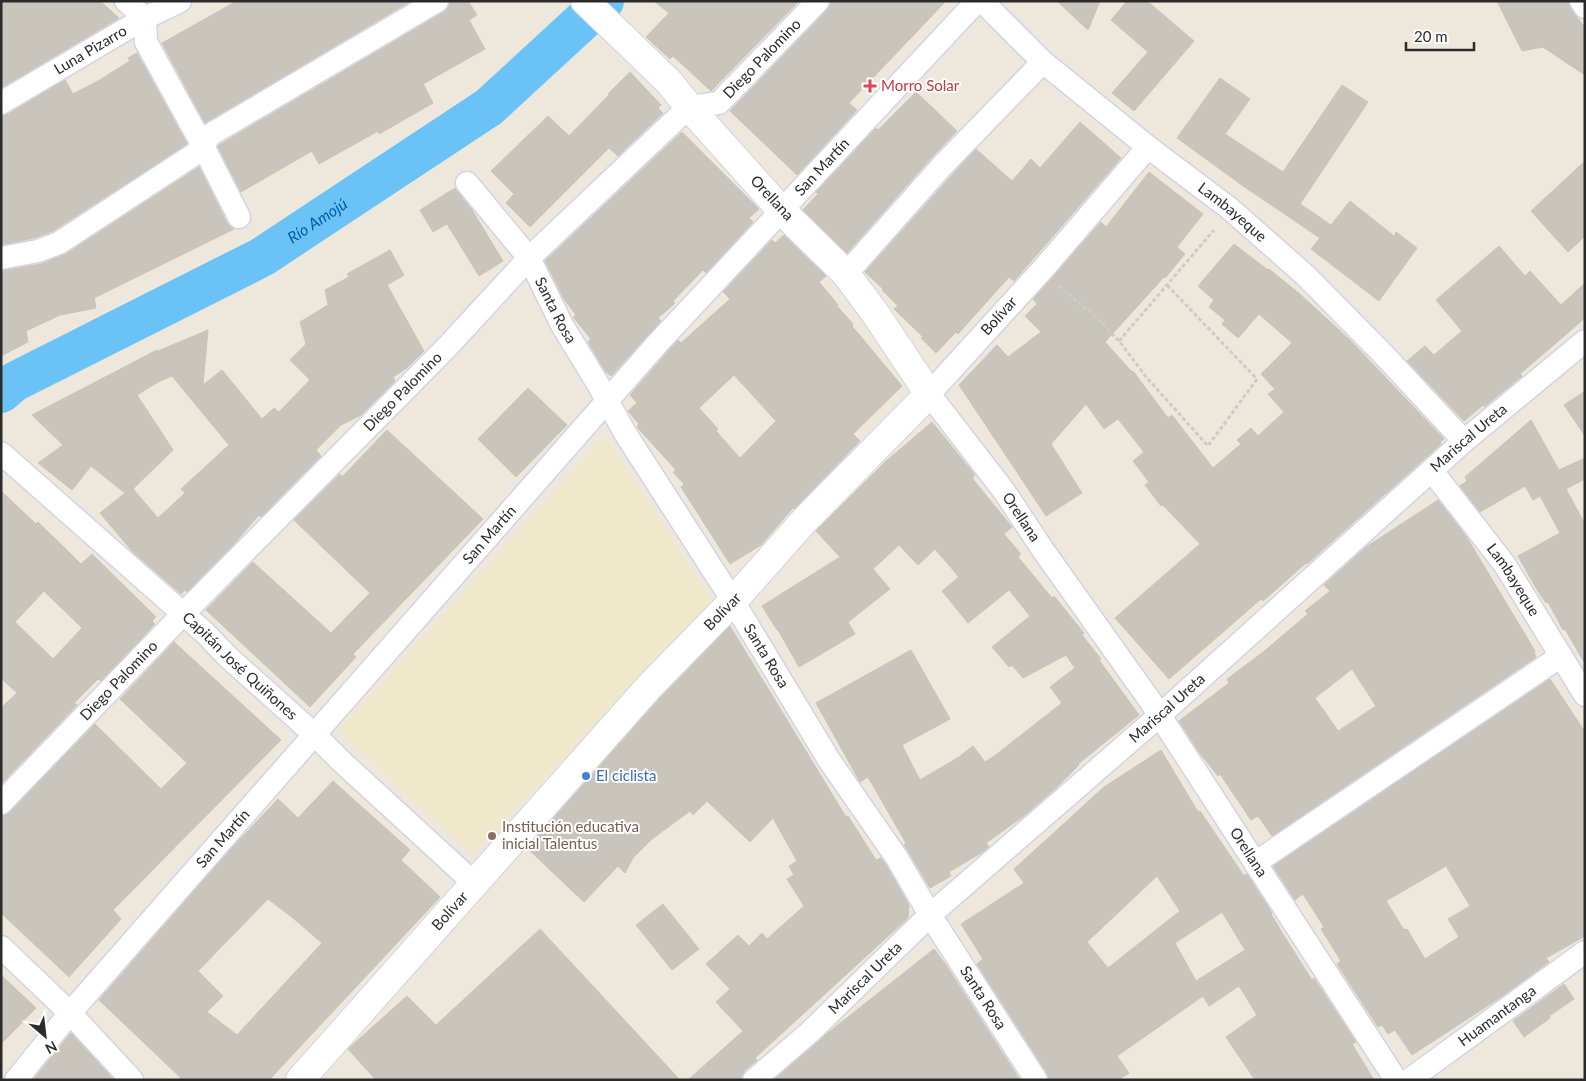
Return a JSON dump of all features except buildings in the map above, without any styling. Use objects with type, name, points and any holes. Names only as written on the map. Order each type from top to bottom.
[{"type":"street","points":[[126,1],[145,18],[146,42],[239,217]]},
{"type":"street","name":"Luna Pizarro","points":[[1,103],[145,18],[180,1]]},
{"type":"street","points":[[1,258],[38,251],[59,243],[204,148],[208,136],[437,1]]},
{"type":"street","name":"Orellana","points":[[585,1],[669,82],[689,107],[782,210],[846,274],[875,313],[929,394],[1004,491],[1043,550],[1130,672],[1396,1080]]},
{"type":"street","name":"Diego Palomino","points":[[1,803],[183,614],[448,346],[529,258],[689,107],[719,103],[818,1]]},
{"type":"street","name":"San Martín","points":[[16,1080],[70,1013],[657,344],[977,1]]},
{"type":"street","name":"Lambayeque","points":[[982,1],[1043,62],[1148,147],[1229,208],[1305,275],[1384,355],[1464,441]]},
{"type":"street","points":[[1581,1],[1585,7]]},
{"type":"street","points":[[846,274],[942,166],[1043,62]]},
{"type":"street","name":"Bolívar","points":[[300,1080],[648,688],[733,601],[804,521],[929,394],[1042,269],[1148,147]]},
{"type":"street","name":"Santa Rosa","points":[[467,183],[529,258],[562,325],[625,433],[733,601],[829,760],[897,858],[930,915],[1036,1080]]},
{"type":"street","name":"Mariscal Ureta","points":[[754,1080],[810,1032],[930,915],[1159,716],[1464,441],[1585,341]]},
{"type":"street","name":"Capitán José Quiñones","points":[[1,453],[205,633],[228,658],[315,735],[475,884]]},
{"type":"street","name":"Lambayeque","points":[[1432,471],[1505,565],[1584,690]]},
{"type":"street","points":[[1255,863],[1561,656]]},
{"type":"street","points":[[1,947],[70,1013],[132,1080]]},
{"type":"street","name":"Huamantanga","points":[[1409,1080],[1585,952]]},
{"type":"path","points":[[1119,341],[1214,230]]},
{"type":"path","points":[[1042,269],[1059,287],[1094,315],[1119,341],[1147,378],[1208,446],[1257,379],[1167,285]]},
{"type":"shaded area","points":[[605,437],[713,602],[472,854],[339,730]]},
{"type":"waterway","name":"Río Amojú","points":[[1,393],[14,382],[262,257],[489,107],[604,1]]},
{"type":"place","name":"Morro Solar","points":[[870,86]]},
{"type":"place","name":"El ciclista","points":[[586,776]]},
{"type":"place","name":"Institución educativa inicial Talentus","points":[[492,836]]}]
